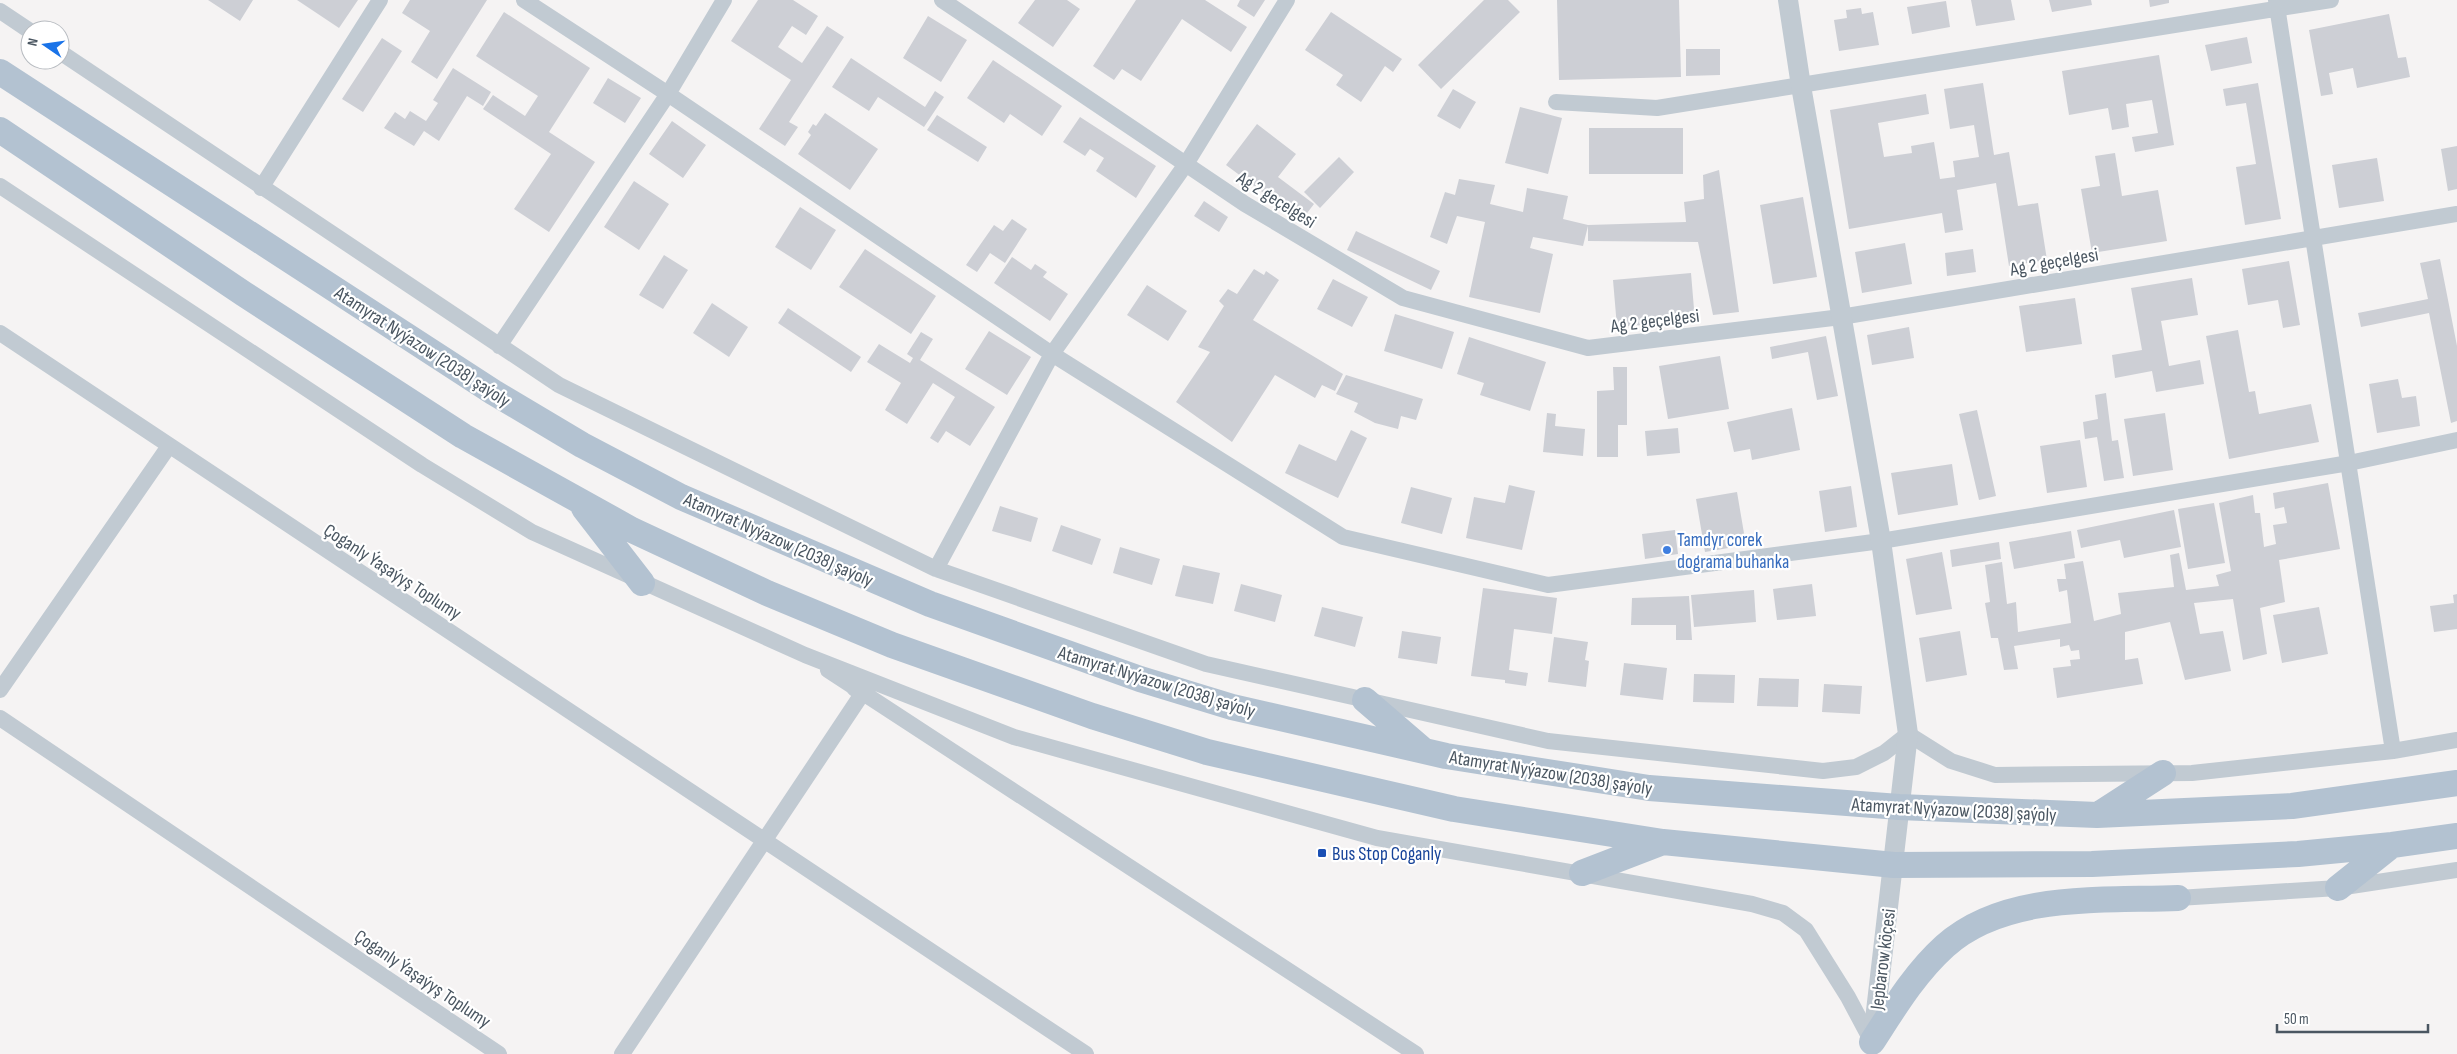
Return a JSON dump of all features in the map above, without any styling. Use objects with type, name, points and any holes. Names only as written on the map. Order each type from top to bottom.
[{"type":"main road","name":"Atamyrat Nyýazow (2038) şaýoly","points":[[0,72],[493,392],[582,444],[681,497],[930,604],[1140,679],[1232,707],[1424,751],[1650,788],[1899,807],[2097,815],[2292,806],[2457,784]]},
{"type":"main road","points":[[0,130],[244,294],[463,436],[632,530],[767,593],[892,645],[1092,716],[1207,752],[1454,809],[1663,842],[1894,865],[2092,864],[2298,854],[2392,845],[2457,836]]},
{"type":"main road","points":[[577,499],[642,583]]},
{"type":"main road","points":[[1365,700],[1424,751]]},
{"type":"main road","points":[[2097,815],[2163,773]]},
{"type":"main road","points":[[1582,873],[1663,842]]},
{"type":"main road","points":[[2338,888],[2392,845]]},
{"type":"main road","points":[[2092,864],[2178,898]]},
{"type":"main road","points":[[1872,1048],[1925,966],[1947,944],[1981,923],[2018,909],[2047,903],[2178,898]]},
{"type":"street","points":[[261,188],[380,0]]},
{"type":"street","points":[[524,0],[668,94],[1052,354],[1343,537],[1548,585],[1881,541],[2349,463],[2457,440]]},
{"type":"street","points":[[499,346],[668,94],[724,0]]},
{"type":"street","name":"Ag 2 geçelgesi","points":[[942,0],[1245,204],[1404,298],[1588,348],[1841,317],[2457,214]]},
{"type":"street","points":[[936,569],[1052,354],[1186,164],[1287,0]]},
{"type":"street","name":"Jepbarow köçesi","points":[[1788,0],[1801,86],[1881,541],[1908,734],[1872,1048]]},
{"type":"street","points":[[1556,102],[1657,108],[1801,86],[2277,4],[2331,0]]},
{"type":"street","points":[[2277,4],[2393,751]]},
{"type":"street","points":[[0,11],[20,25]]},
{"type":"street","points":[[70,59],[261,188],[559,385],[936,569],[1206,664],[1548,741],[1823,771],[1856,767],[1884,753],[1908,734],[1950,761],[1996,776],[2192,773],[2393,751],[2457,740]]},
{"type":"street","points":[[0,186],[422,466],[532,532],[642,583],[811,657],[1033,743],[1377,838],[1752,904],[1783,913],[1806,930],[1848,997],[1872,1048]]},
{"type":"street","name":"Çoganly Ýaşaýyş Toplumy","points":[[0,333],[1086,1054]]},
{"type":"street","points":[[0,690],[169,446]]},
{"type":"street","points":[[811,657],[862,694],[1416,1054]]},
{"type":"street","points":[[622,1054],[862,694]]},
{"type":"street","name":"Çoganly Ýaşaýyş Toplumy","points":[[0,718],[500,1054]]},
{"type":"street","points":[[2178,898],[2338,888],[2457,870]]},
{"type":"building","points":[[208,0],[253,0],[240,21]]},
{"type":"building","points":[[297,0],[358,0],[339,28]]},
{"type":"building","points":[[410,0],[487,0],[437,79],[411,62],[430,31],[402,13]]},
{"type":"building","points":[[758,0],[793,0],[818,16],[806,35],[792,26],[778,47],[802,63],[827,26],[844,37],[789,122],[798,127],[785,146],[759,129],[791,80],[731,41]]},
{"type":"building","points":[[1035,0],[1067,0],[1080,9],[1053,47],[1018,23]]},
{"type":"building","points":[[1136,0],[1205,0],[1247,27],[1231,52],[1182,19],[1141,81],[1122,69],[1114,80],[1093,66]]},
{"type":"building","points":[[1240,0],[1265,0],[1254,17],[1237,6]]},
{"type":"building","points":[[1484,0],[1508,0],[1520,12],[1441,89],[1418,65]]},
{"type":"building","points":[[1557,0],[1679,0],[1681,77],[1559,80]]},
{"type":"building","points":[[1971,0],[2011,0],[2015,20],[1976,26]]},
{"type":"building","points":[[2049,0],[2091,0],[2092,5],[2052,12]]},
{"type":"building","points":[[2149,0],[2169,0],[2169,3],[2150,7]]},
{"type":"building","points":[[1946,1],[1950,27],[1912,34],[1907,7]]},
{"type":"building","points":[[1861,8],[1862,14],[1873,12],[1879,45],[1839,51],[1834,20],[1847,18],[1846,10]]},
{"type":"building","points":[[504,12],[590,68],[549,132],[595,162],[549,232],[514,209],[551,154],[483,109],[493,95],[525,116],[538,96],[476,56]]},
{"type":"building","points":[[1331,12],[1402,59],[1393,72],[1385,66],[1361,102],[1336,85],[1343,75],[1305,50]]},
{"type":"building","points":[[2389,14],[2398,58],[2406,57],[2410,77],[2357,88],[2353,68],[2329,73],[2333,94],[2321,96],[2309,30]]},
{"type":"building","points":[[928,16],[967,40],[941,82],[903,58]]},
{"type":"building","points":[[2247,37],[2252,63],[2211,71],[2205,45]]},
{"type":"building","points":[[382,38],[402,51],[363,112],[342,99]]},
{"type":"building","points":[[1686,49],[1720,49],[1720,75],[1686,76]]},
{"type":"building","points":[[2159,55],[2174,145],[2135,152],[2132,137],[2158,133],[2152,100],[2126,104],[2129,127],[2112,130],[2108,108],[2069,115],[2062,71]]},
{"type":"building","points":[[851,58],[925,107],[935,91],[944,97],[924,127],[878,97],[869,111],[832,87]]},
{"type":"building","points":[[993,60],[1062,106],[1042,136],[1010,114],[1004,123],[967,98]]},
{"type":"building","points":[[453,68],[491,92],[483,106],[467,96],[439,141],[424,131],[414,146],[384,128],[395,112],[405,119],[410,111],[426,121],[438,103],[433,100]]},
{"type":"building","points":[[608,78],[641,98],[625,123],[593,103]]},
{"type":"building","points":[[1983,83],[1994,155],[2009,152],[2018,206],[2038,203],[2047,260],[2009,266],[1996,183],[1957,190],[1963,230],[1945,233],[1942,213],[1849,229],[1830,110],[1926,94],[1929,114],[1878,123],[1884,157],[1912,153],[1911,146],[1934,142],[1940,179],[1955,177],[1953,161],[1979,157],[1974,125],[1950,129],[1944,89]]},
{"type":"building","points":[[2258,83],[2281,219],[2245,225],[2236,167],[2256,164],[2246,103],[2226,106],[2223,89]]},
{"type":"building","points":[[1453,89],[1476,102],[1460,129],[1437,116]]},
{"type":"building","points":[[1520,107],[1562,118],[1548,174],[1505,163]]},
{"type":"building","points":[[825,113],[878,149],[850,190],[798,154],[811,135],[808,132],[813,124],[816,126]]},
{"type":"building","points":[[937,115],[987,147],[978,162],[927,130]]},
{"type":"building","points":[[1080,117],[1156,166],[1136,198],[1096,171],[1104,158],[1090,149],[1085,156],[1063,142]]},
{"type":"building","points":[[672,121],[706,145],[683,178],[649,154]]},
{"type":"building","points":[[1257,124],[1296,154],[1278,177],[1314,204],[1301,221],[1226,165]]},
{"type":"building","points":[[1589,128],[1683,128],[1683,174],[1589,174]]},
{"type":"building","points":[[2457,146],[2457,189],[2448,191],[2441,149]]},
{"type":"building","points":[[2115,153],[2122,196],[2158,190],[2167,241],[2092,253],[2081,189],[2100,186],[2095,156]]},
{"type":"building","points":[[1339,157],[1354,172],[1320,208],[1304,192]]},
{"type":"building","points":[[2377,158],[2384,201],[2339,208],[2332,165]]},
{"type":"building","points":[[1719,170],[1739,312],[1713,315],[1698,242],[1588,241],[1588,226],[1583,246],[1533,237],[1530,248],[1553,254],[1540,313],[1469,297],[1485,222],[1457,216],[1447,244],[1430,237],[1445,192],[1455,195],[1459,179],[1495,185],[1490,204],[1523,212],[1527,188],[1568,196],[1563,219],[1588,225],[1686,222],[1684,202],[1704,199],[1703,175]]},
{"type":"building","points":[[634,181],[669,204],[639,250],[604,227]]},
{"type":"building","points":[[1803,197],[1817,277],[1773,284],[1760,205]]},
{"type":"building","points":[[1204,201],[1228,217],[1219,232],[1194,216]]},
{"type":"building","points":[[800,207],[836,230],[811,270],[775,247]]},
{"type":"building","points":[[1012,219],[1027,229],[1005,263],[990,253],[977,272],[966,265],[994,225],[1003,231]]},
{"type":"building","points":[[1356,231],[1440,271],[1431,290],[1347,250]]},
{"type":"building","points":[[1905,243],[1912,284],[1862,293],[1855,252]]},
{"type":"building","points":[[865,249],[936,296],[911,334],[839,287]]},
{"type":"building","points":[[1973,249],[1976,272],[1947,276],[1945,253]]},
{"type":"building","points":[[664,255],[688,270],[663,309],[639,295]]},
{"type":"building","points":[[1012,257],[1031,270],[1035,264],[1047,272],[1043,277],[1068,294],[1050,321],[994,283]]},
{"type":"building","points":[[2440,259],[2457,346],[2457,421],[2451,423],[2429,313],[2361,327],[2358,313],[2428,299],[2420,263]]},
{"type":"building","points":[[2289,261],[2300,325],[2283,328],[2278,300],[2248,305],[2242,269]]},
{"type":"building","points":[[1254,269],[1264,275],[1266,271],[1279,280],[1253,320],[1343,374],[1335,391],[1322,385],[1315,398],[1275,375],[1232,442],[1176,402],[1210,352],[1198,347],[1224,306],[1219,301],[1228,289],[1237,294]]},
{"type":"building","points":[[1691,273],[1695,321],[1617,327],[1613,280]]},
{"type":"building","points":[[2192,278],[2198,315],[2161,321],[2169,366],[2200,360],[2204,384],[2156,392],[2152,371],[2115,378],[2112,355],[2142,350],[2131,288]]},
{"type":"building","points":[[1333,279],[1368,297],[1352,327],[1317,309]]},
{"type":"building","points":[[1147,285],[1187,311],[1168,341],[1127,315]]},
{"type":"building","points":[[2075,298],[2082,344],[2026,352],[2019,306]]},
{"type":"building","points":[[712,303],[748,327],[729,357],[693,333]]},
{"type":"building","points":[[788,308],[861,357],[851,372],[778,323]]},
{"type":"building","points":[[1395,314],[1454,332],[1442,369],[1384,351]]},
{"type":"building","points":[[1909,327],[1914,358],[1872,365],[1867,335]]},
{"type":"building","points":[[2238,330],[2249,392],[2255,391],[2259,414],[2311,404],[2319,442],[2229,459],[2206,336]]},
{"type":"building","points":[[989,331],[1031,357],[1007,395],[965,369]]},
{"type":"building","points":[[921,332],[933,339],[920,360],[995,407],[970,446],[946,431],[938,443],[930,438],[955,397],[933,383],[907,424],[885,410],[901,383],[867,362],[879,344],[910,363],[913,358],[907,354]]},
{"type":"building","points":[[1826,336],[1838,396],[1817,400],[1808,352],[1772,359],[1770,347]]},
{"type":"building","points":[[1469,337],[1546,362],[1530,411],[1480,395],[1484,383],[1457,374]]},
{"type":"building","points":[[1720,356],[1729,409],[1668,419],[1659,366]]},
{"type":"building","points":[[1613,367],[1627,367],[1627,425],[1618,425],[1618,457],[1597,457],[1597,391],[1614,390]]},
{"type":"building","points":[[1346,375],[1423,399],[1416,420],[1401,416],[1398,429],[1375,423],[1354,412],[1358,403],[1336,394]]},
{"type":"building","points":[[2398,379],[2402,398],[2416,396],[2420,426],[2377,433],[2369,384]]},
{"type":"building","points":[[2106,393],[2112,441],[2118,440],[2124,478],[2104,481],[2097,437],[2085,439],[2083,422],[2098,419],[2095,395]]},
{"type":"building","points":[[1792,408],[1800,450],[1752,460],[1750,449],[1734,452],[1727,422]]},
{"type":"building","points":[[1977,410],[1996,496],[1979,500],[1959,414]]},
{"type":"building","points":[[1547,413],[1556,414],[1555,426],[1585,429],[1583,456],[1543,452]]},
{"type":"building","points":[[2165,413],[2173,470],[2133,476],[2124,419]]},
{"type":"building","points":[[1678,428],[1680,453],[1647,456],[1645,431]]},
{"type":"building","points":[[1351,430],[1367,438],[1338,498],[1285,473],[1299,444],[1336,461]]},
{"type":"building","points":[[2080,440],[2087,487],[2047,493],[2040,446]]},
{"type":"building","points":[[1952,464],[1958,505],[1898,515],[1891,473]]},
{"type":"building","points":[[2328,483],[2340,549],[2279,560],[2285,602],[2260,608],[2267,654],[2243,660],[2233,599],[2194,603],[2200,634],[2223,631],[2231,671],[2185,680],[2170,622],[2125,632],[2125,660],[2138,658],[2143,684],[2057,698],[2053,668],[2071,666],[2070,660],[2080,659],[2079,650],[2071,651],[2069,645],[2060,647],[2060,639],[2014,646],[2018,669],[2004,670],[1998,638],[1991,638],[1985,603],[1990,602],[1985,565],[2002,562],[2007,604],[2016,602],[2018,632],[2071,623],[2067,590],[2059,592],[2057,579],[2066,579],[2064,564],[2083,561],[2094,621],[2121,614],[2118,593],[2174,587],[2170,555],[2179,553],[2186,590],[2219,586],[2216,575],[2231,571],[2219,503],[2253,495],[2255,513],[2260,513],[2264,547],[2276,544],[2273,525],[2287,523],[2284,507],[2275,509],[2273,493]]},
{"type":"building","points":[[1509,485],[1535,491],[1522,550],[1466,538],[1474,497],[1505,503]]},
{"type":"building","points":[[1851,486],[1857,527],[1825,532],[1819,491]]},
{"type":"building","points":[[1411,487],[1452,498],[1442,534],[1401,523]]},
{"type":"building","points":[[1737,492],[1746,545],[1705,552],[1696,499]]},
{"type":"building","points":[[2214,503],[2225,563],[2188,569],[2178,509]]},
{"type":"building","points":[[1000,506],[1038,518],[1031,542],[992,531]]},
{"type":"building","points":[[2174,510],[2181,547],[2124,558],[2120,540],[2081,548],[2077,530]]},
{"type":"building","points":[[1061,525],[1101,539],[1092,565],[1052,551]]},
{"type":"building","points":[[1675,530],[1678,554],[1645,559],[1642,534]]},
{"type":"building","points":[[2071,531],[2075,558],[2014,569],[2009,542]]},
{"type":"building","points":[[1999,542],[2001,559],[1952,567],[1950,550]]},
{"type":"building","points":[[1120,547],[1160,559],[1152,585],[1113,573]]},
{"type":"building","points":[[1942,552],[1952,609],[1916,615],[1906,559]]},
{"type":"building","points":[[1183,565],[1220,573],[1213,604],[1175,596]]},
{"type":"building","points":[[1241,584],[1282,595],[1275,622],[1234,611]]},
{"type":"building","points":[[1812,584],[1816,616],[1777,620],[1773,589]]},
{"type":"building","points":[[1483,588],[1557,598],[1552,634],[1514,629],[1509,670],[1528,673],[1526,686],[1505,683],[1505,680],[1471,676]]},
{"type":"building","points":[[1754,590],[1756,622],[1694,627],[1691,595]]},
{"type":"building","points":[[2457,594],[2457,629],[2434,632],[2430,606],[2454,603],[2453,595]]},
{"type":"building","points":[[1689,596],[1692,640],[1676,640],[1676,625],[1631,625],[1632,598]]},
{"type":"building","points":[[1322,607],[1363,617],[1355,647],[1314,636]]},
{"type":"building","points":[[2319,607],[2328,654],[2282,663],[2273,615]]},
{"type":"building","points":[[1402,631],[1441,637],[1437,664],[1398,658]]},
{"type":"building","points":[[1960,631],[1967,675],[1926,682],[1919,638]]},
{"type":"building","points":[[1554,637],[1588,642],[1585,660],[1589,661],[1586,687],[1548,682]]},
{"type":"building","points":[[1624,663],[1667,668],[1663,700],[1620,695]]},
{"type":"building","points":[[1694,674],[1735,675],[1734,703],[1693,702]]},
{"type":"building","points":[[1759,678],[1799,679],[1798,707],[1757,706]]},
{"type":"building","points":[[1824,684],[1862,686],[1860,714],[1822,712]]},
{"type":"place","name":"Tamdyr corek dograma buhanka","points":[[1667,550]]},
{"type":"place","name":"Bus Stop Coganly","points":[[1322,853]]}]
